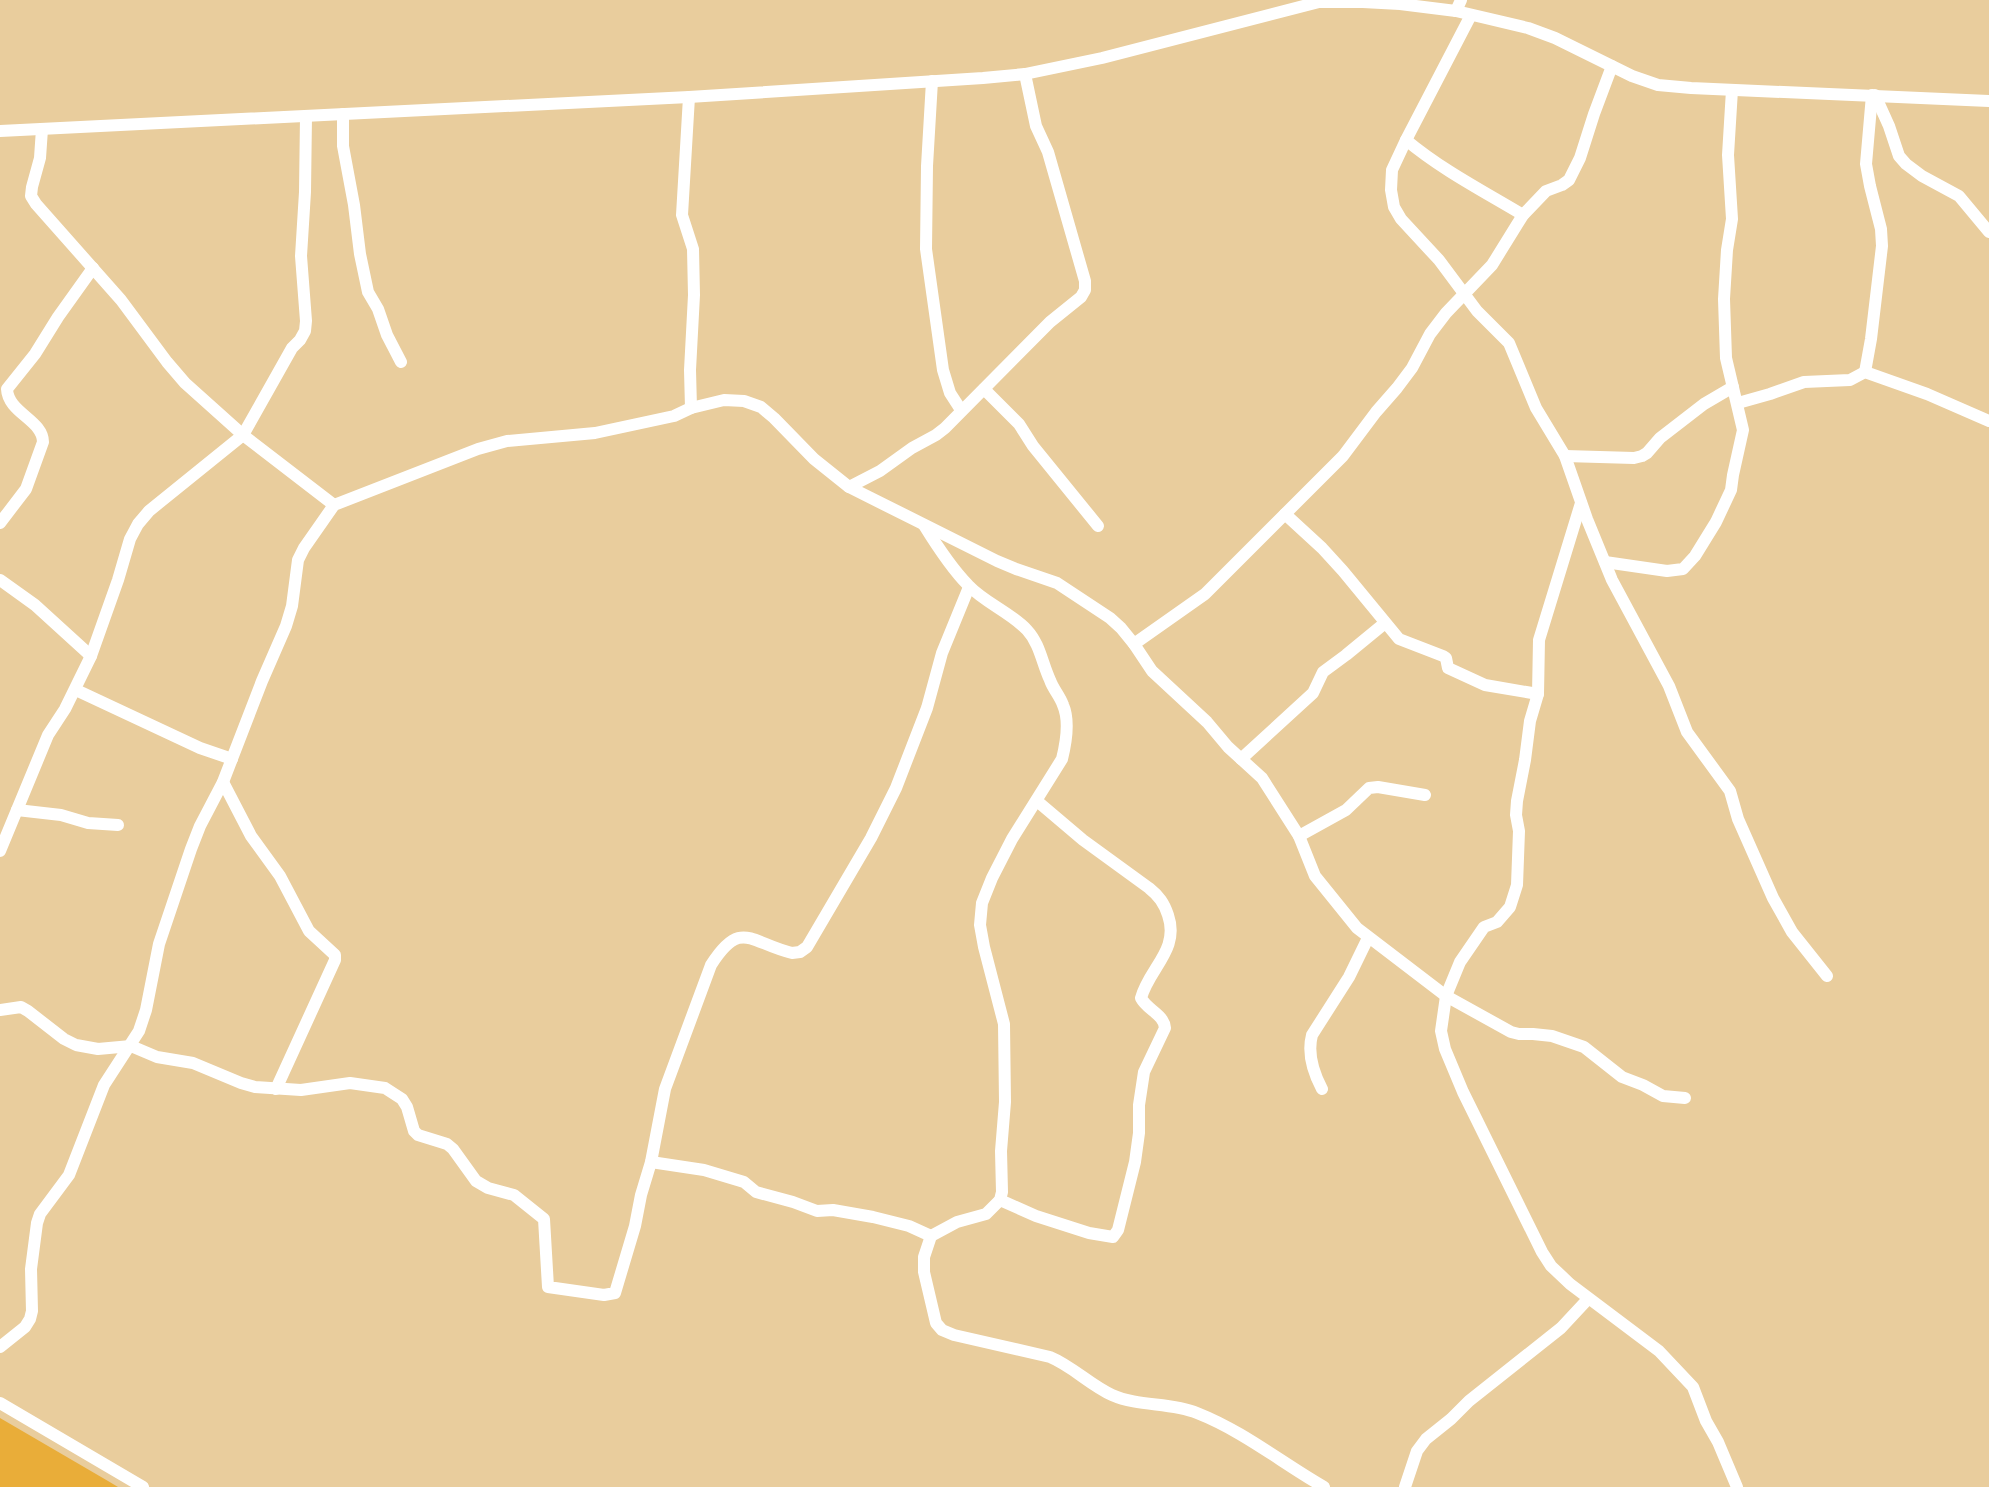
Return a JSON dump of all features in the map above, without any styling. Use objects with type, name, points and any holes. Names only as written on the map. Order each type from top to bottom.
[{"type":"street","points":[[0,131],[689,97],[1025,74],[1102,58],[1319,1],[1459,6],[1471,15],[1528,28],[1555,38],[1632,76],[1658,85],[1989,101]]},
{"type":"street","points":[[1471,15],[1392,170],[1391,190],[1394,207],[1401,219],[1439,260],[1477,311],[1509,343],[1536,408],[1564,456],[1605,562],[1632,619],[1670,686],[1687,732],[1730,791],[1738,819],[1773,898],[1792,932],[1827,976]]},
{"type":"street","points":[[1134,644],[1205,594],[1343,456],[1412,368],[1430,334],[1492,265],[1523,215],[1546,191],[1562,185],[1574,173],[1612,66]]},
{"type":"street","points":[[849,487],[880,471],[912,448],[936,435],[1055,318],[1081,297],[1085,290],[1085,281],[1048,152],[1036,126],[1025,74]]},
{"type":"street","points":[[932,81],[927,166],[926,249],[943,370],[950,393],[961,410]]},
{"type":"street","points":[[1605,562],[1667,571],[1677,571],[1688,566],[1716,522],[1731,490],[1743,430],[1726,358],[1724,299],[1727,250],[1732,219],[1728,155],[1732,90]]},
{"type":"street","points":[[1874,95],[1889,126],[1899,156],[1922,176],[1959,195],[1989,232]]},
{"type":"street","points":[[1865,372],[1882,246],[1881,229],[1866,164],[1874,95]]},
{"type":"street","points":[[689,97],[682,215],[693,249],[691,408]]},
{"type":"street","points":[[343,114],[343,146],[368,292],[401,362]]},
{"type":"street","points":[[0,851],[48,735],[76,690],[91,656],[130,539],[138,524],[149,511],[243,435],[304,331],[306,321],[301,256],[306,116]]},
{"type":"street","points":[[42,129],[39,158],[31,195],[36,204],[121,300],[185,383],[243,435],[334,505]]},
{"type":"street","points":[[1406,140],[1457,177],[1523,215]]},
{"type":"street","points":[[0,523],[26,489],[43,442],[43,435],[39,430],[13,406],[7,397],[7,389],[35,354],[93,268]]},
{"type":"street","points":[[1738,403],[1804,382],[1850,380],[1865,372],[1927,394],[1989,421]]},
{"type":"street","points":[[1564,456],[1634,458],[1642,456],[1660,438],[1704,404],[1733,387]]},
{"type":"street","points":[[984,389],[1019,424],[1033,446],[1098,526]]},
{"type":"street","points":[[0,1347],[25,1327],[30,1319],[32,1311],[31,1269],[40,1214],[69,1176],[104,1085],[139,1031],[146,1010],[159,944],[174,897],[200,826],[223,782],[286,626],[292,606],[298,560],[334,505],[478,449],[507,441],[595,433],[674,416],[691,408],[724,400],[744,400],[761,407],[814,459],[849,487],[1016,569],[1057,582],[1110,618],[1134,644],[1152,671],[1208,722],[1241,759],[1262,778],[1299,836],[1314,876],[1357,928],[1446,996],[1511,1032],[1552,1036],[1584,1047],[1622,1077],[1663,1096],[1684,1098]]},
{"type":"street","points":[[1581,503],[1539,640],[1538,694],[1530,721],[1517,801],[1516,815],[1520,831],[1517,885],[1510,907],[1497,922],[1484,927],[1460,962],[1446,996],[1442,1031],[1445,1049],[1463,1092],[1551,1266],[1588,1299],[1659,1351],[1693,1387],[1737,1487]]},
{"type":"street","points":[[1285,514],[1336,563],[1403,642],[1443,656],[1446,658],[1448,668],[1473,680],[1496,687],[1538,694]]},
{"type":"street","points":[[923,524],[969,587],[1005,612],[1027,631],[1038,646],[1066,717],[1066,744],[1062,759],[1012,839],[982,903],[980,925],[1004,1024],[1005,1102],[1001,1151],[1002,1192],[1000,1200],[986,1214],[957,1222],[931,1236],[924,1257],[924,1272],[936,1323],[942,1330],[954,1335],[1050,1357],[1114,1396],[1199,1413],[1260,1447],[1324,1487]]},
{"type":"street","points":[[0,580],[35,605],[91,656]]},
{"type":"street","points":[[0,1010],[21,1007],[64,1039],[76,1045],[98,1049],[130,1046],[157,1057],[193,1064],[255,1087],[301,1090],[359,1083],[385,1088],[395,1093],[407,1107],[414,1131],[418,1135],[447,1144],[476,1181],[488,1188],[514,1195],[544,1219],[548,1287],[604,1295],[615,1293],[630,1246],[651,1162],[668,1079],[711,965],[721,949],[732,939],[743,937],[792,953],[800,952],[807,947],[871,838],[896,788],[927,708],[942,653],[969,587]]},
{"type":"street","points":[[1241,759],[1313,693],[1323,672],[1385,623]]},
{"type":"street","points":[[76,690],[200,748],[232,759]]},
{"type":"street","points":[[223,782],[251,836],[280,876],[309,931],[335,956],[276,1089]]},
{"type":"street","points":[[1299,836],[1346,810],[1369,788],[1378,787],[1425,795]]},
{"type":"street","points":[[1000,1200],[1036,1216],[1113,1238],[1118,1230],[1135,1162],[1144,1072],[1165,1028],[1162,1019],[1143,1003],[1141,998],[1168,946],[1171,934],[1164,904],[1157,894],[1083,840],[1037,801]]},
{"type":"street","points":[[17,810],[62,815],[88,823],[118,825]]},
{"type":"street","points":[[1322,1089],[1316,1078],[1310,1056],[1312,1035],[1349,977],[1368,938]]},
{"type":"street","points":[[651,1162],[704,1170],[744,1182],[756,1192],[817,1211],[833,1210],[873,1217],[909,1226],[931,1236]]},
{"type":"street","points":[[1406,1487],[1415,1457],[1426,1439],[1469,1401],[1561,1328],[1588,1299]]},
{"type":"street","points":[[0,1403],[143,1487]]},
{"type":"shaded area","points":[[0,1418],[108,1481],[118,1487],[0,1487]]}]
